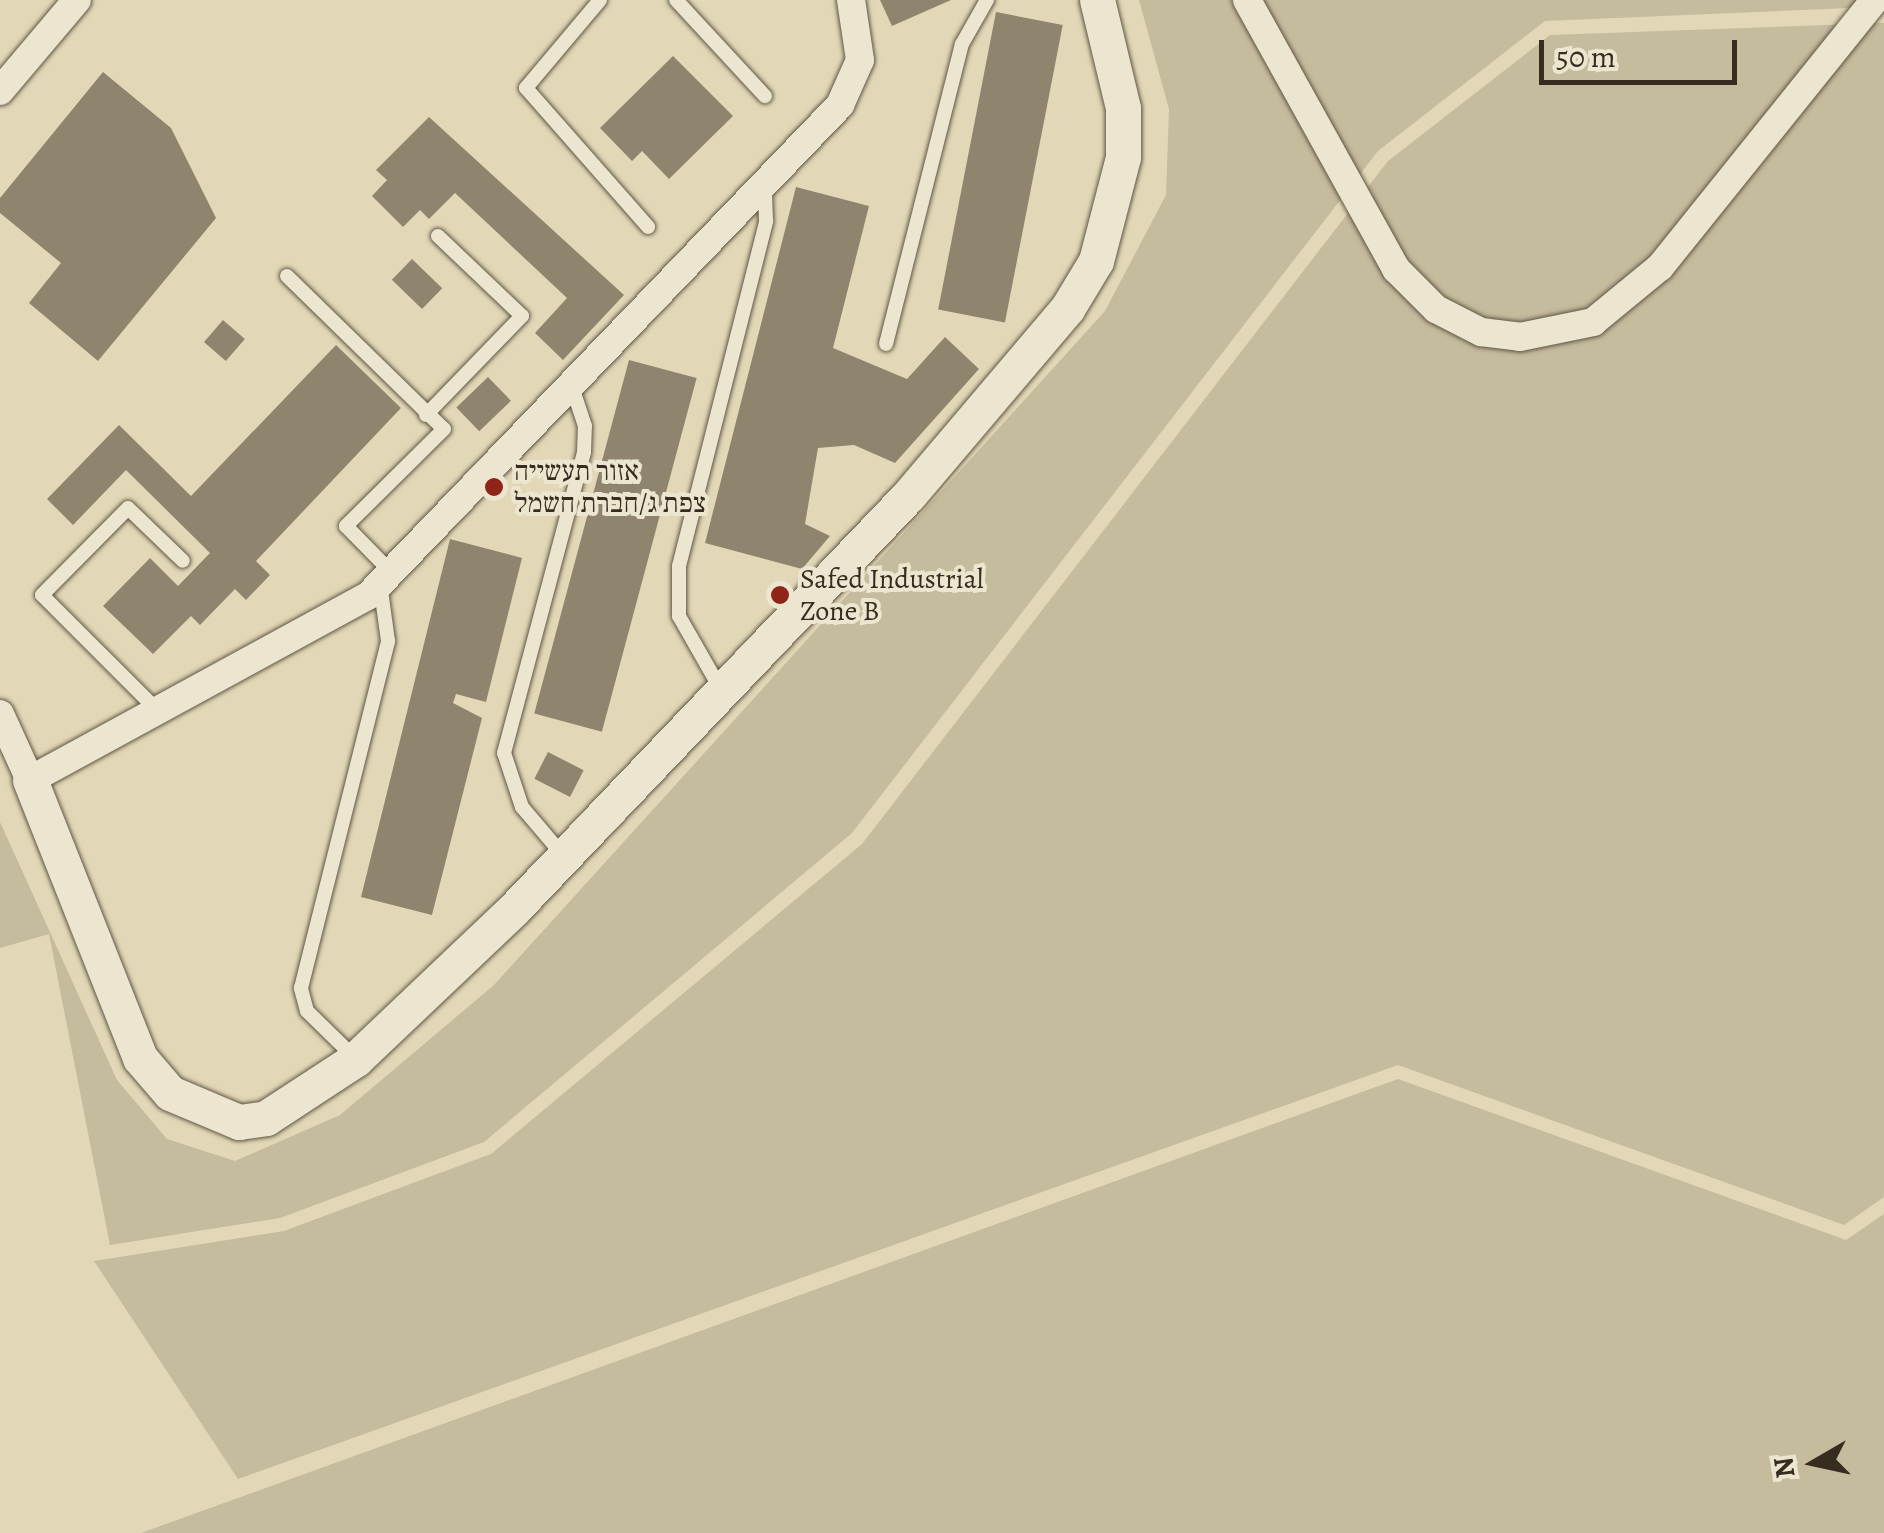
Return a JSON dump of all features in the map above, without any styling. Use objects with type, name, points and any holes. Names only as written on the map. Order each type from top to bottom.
[{"type":"street","points":[[0,92],[77,0]]},
{"type":"street","points":[[30,780],[156,708],[333,618],[385,577],[765,184],[856,81],[862,32],[852,0]]},
{"type":"street","points":[[0,714],[140,1058],[170,1093],[239,1122],[266,1118],[356,1059],[563,855],[1018,374],[1096,261],[1112,214],[1123,124],[1097,0]]},
{"type":"street","points":[[1247,0],[1396,270],[1436,309],[1481,332],[1520,337],[1594,322],[1660,267],[1876,0]]},
{"type":"lane","points":[[600,0],[526,88],[648,227]]},
{"type":"lane","points":[[676,0],[765,96]]},
{"type":"lane","points":[[886,344],[962,44],[986,0]]},
{"type":"lane","points":[[721,689],[679,616],[679,566],[766,221],[765,184]]},
{"type":"lane","points":[[426,415],[522,316],[438,236]]},
{"type":"lane","points":[[287,276],[444,429],[346,526],[385,577],[388,642],[301,988],[307,1011],[356,1059]]},
{"type":"lane","points":[[563,855],[522,807],[504,754],[584,452],[585,426],[571,384]]},
{"type":"lane","points":[[156,708],[42,595],[128,508],[183,561]]},
{"type":"shaded area","points":[[1139,0],[1884,0],[1874,7],[1545,21],[1378,151],[852,833],[484,1142],[280,1218],[110,1245],[49,934],[0,948],[0,822],[117,1080],[167,1139],[235,1161],[340,1115],[494,985],[1105,311],[1166,195],[1169,109]]},
{"type":"shaded area","points":[[1884,23],[1884,1197],[1844,1225],[1398,1065],[238,1479],[94,1261],[284,1231],[491,1154],[862,844],[1388,161],[1550,35]]},
{"type":"shaded area","points":[[1398,1079],[1846,1240],[1884,1214],[1884,1533],[141,1533]]},
{"type":"building","points":[[880,0],[951,0],[892,26]]},
{"type":"building","points":[[996,12],[1063,25],[1005,322],[938,309]]},
{"type":"building","points":[[673,56],[733,116],[669,179],[642,151],[632,161],[600,128]]},
{"type":"building","points":[[103,72],[171,128],[216,218],[98,361],[29,303],[61,263],[0,213],[0,198]]},
{"type":"building","points":[[429,117],[624,295],[563,360],[535,333],[567,298],[455,193],[429,219],[420,210],[403,227],[372,196],[387,180],[376,170]]},
{"type":"building","points":[[796,187],[869,206],[833,348],[907,379],[945,337],[979,369],[895,463],[854,445],[818,448],[805,524],[830,536],[802,569],[705,543]]},
{"type":"building","points":[[412,259],[442,288],[422,309],[392,280]]},
{"type":"building","points":[[223,320],[245,339],[226,361],[204,342]]},
{"type":"building","points":[[336,345],[401,408],[256,561],[270,575],[246,600],[235,589],[200,625],[191,616],[153,654],[103,606],[150,558],[178,586],[210,553],[126,470],[73,525],[47,499],[119,425],[191,496]]},
{"type":"building","points":[[629,360],[697,378],[602,732],[534,714]]},
{"type":"building","points":[[488,377],[511,401],[479,431],[456,408]]},
{"type":"building","points":[[450,539],[522,558],[486,702],[456,694],[453,703],[482,718],[432,915],[361,897]]},
{"type":"building","points":[[548,752],[584,770],[570,797],[534,779]]},
{"type":"place","name":"אזור תעשייה צפת ג/חברת חשמל","points":[[494,487]]},
{"type":"place","name":"Safed Industrial Zone B","points":[[780,595]]}]
